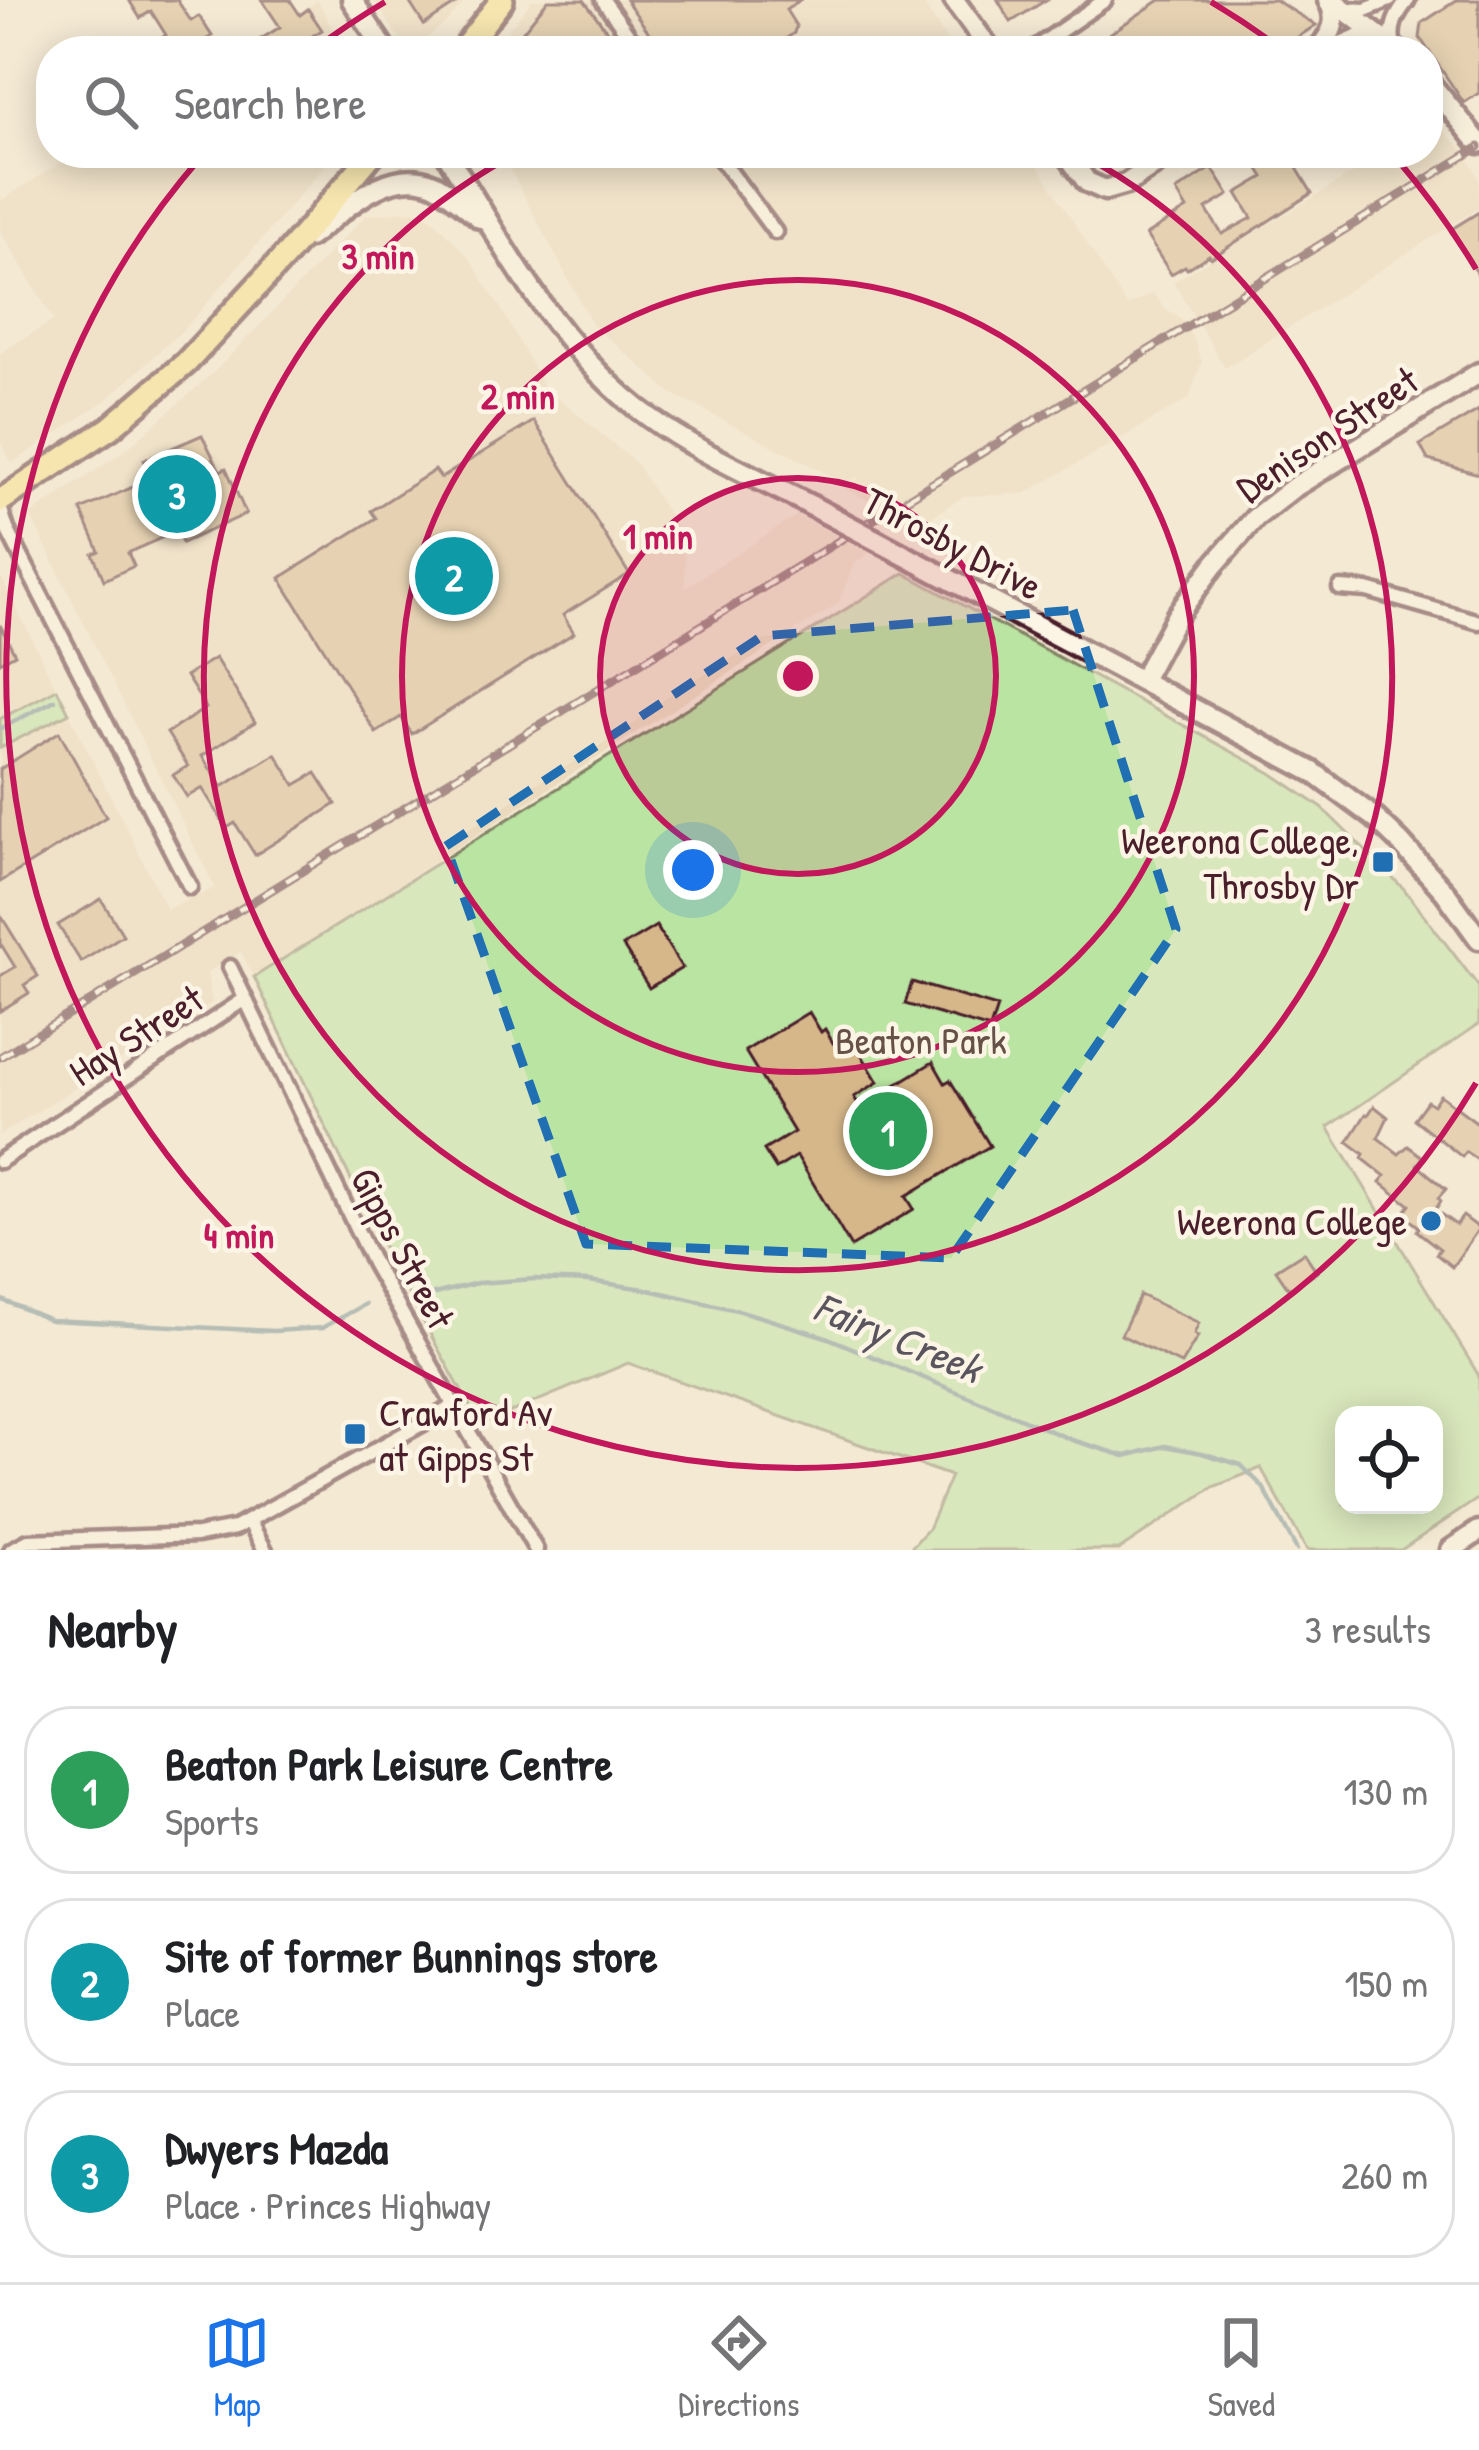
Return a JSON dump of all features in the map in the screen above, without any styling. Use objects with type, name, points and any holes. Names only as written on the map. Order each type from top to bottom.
[{"type":"main road","points":[[352,0],[376,36]]},
{"type":"main road","points":[[474,36],[502,0]]},
{"type":"main road","points":[[953,0],[980,36]]},
{"type":"main road","points":[[1335,3],[1379,36]]},
{"type":"main road","points":[[1328,36],[1335,23],[1335,3]]},
{"type":"main road","points":[[1443,99],[1479,143]]},
{"type":"main road","points":[[0,504],[144,401],[199,350],[361,168]]},
{"type":"main road","name":"Throsby Drive","points":[[455,168],[544,308],[580,355],[646,415],[1283,754],[1375,818],[1426,869],[1479,939]]},
{"type":"main road","points":[[1077,168],[1096,188],[1116,189],[1150,168]]},
{"type":"main road","points":[[286,254],[362,198],[399,179],[435,185],[493,228]]},
{"type":"main road","name":"Denison Street","points":[[1142,680],[1177,615],[1255,518],[1311,476],[1479,373]]},
{"type":"main road","points":[[1451,1550],[1479,1531]]},
{"type":"street","points":[[603,0],[629,36]]},
{"type":"street","points":[[1053,36],[1106,0]]},
{"type":"street","points":[[1335,3],[1365,10],[1390,0]]},
{"type":"street","points":[[1392,36],[1394,20],[1408,0]]},
{"type":"street","points":[[727,168],[775,232]]},
{"type":"street","points":[[0,504],[7,529],[190,887]]},
{"type":"street","points":[[1340,588],[1367,590],[1479,622]]},
{"type":"street","name":"Gipps Street","points":[[230,967],[373,1262],[536,1550]]},
{"type":"street","name":"Hay Street","points":[[0,1161],[245,999]]},
{"type":"street","points":[[11,1550],[28,1540],[213,1534],[236,1528],[454,1406]]},
{"type":"street","points":[[249,1521],[265,1550]]},
{"type":"highlighted area","points":[[1073,610],[1176,929],[951,1258],[586,1244],[446,846],[762,636]]},
{"type":"shaded area","points":[[374,0],[466,0],[430,36],[397,36]]},
{"type":"shaded area","points":[[532,0],[921,0],[944,36],[504,36]]},
{"type":"shaded area","points":[[318,1],[336,36],[262,36]]},
{"type":"shaded area","points":[[1443,130],[1462,148],[1479,180],[1479,208],[1225,368],[1173,282],[1361,168],[1443,168]]},
{"type":"shaded area","points":[[52,168],[323,168],[188,325],[108,399],[11,464],[0,440],[0,353],[54,320],[0,231],[0,201]]},
{"type":"shaded area","points":[[509,168],[1040,168],[1127,306],[1153,293],[1180,318],[1202,362],[1189,399],[1025,494],[964,496],[918,526],[845,489],[860,476],[844,483],[671,393],[592,324]]},
{"type":"shaded area","points":[[412,211],[438,224],[470,259],[543,385],[636,463],[675,525],[685,558],[685,587],[797,515],[869,553],[854,565],[838,604],[254,977],[241,952],[207,973],[212,1003],[0,1135],[0,575],[167,909],[215,888],[30,515],[124,451],[214,372],[366,215]]},
{"type":"green space","name":"Beaton Park","points":[[904,573],[1271,773],[1322,808],[1404,889],[1479,987],[1479,1024],[1328,1127],[1479,1376],[1479,1498],[1401,1550],[1307,1550],[1261,1468],[1213,1487],[1119,1550],[909,1550],[928,1529],[951,1476],[628,1363],[480,1425],[387,1255],[254,977]]},
{"type":"green space","points":[[57,689],[69,713],[0,748],[0,719]]},
{"type":"building","points":[[129,0],[177,0],[191,21],[199,16],[212,36],[164,36],[151,11],[140,18]]},
{"type":"building","points":[[262,0],[290,0],[300,15],[308,9],[322,30],[312,36],[266,36],[280,27]]},
{"type":"building","points":[[408,0],[462,0],[424,25]]},
{"type":"building","points":[[548,0],[584,0],[611,36],[519,36]]},
{"type":"building","points":[[626,0],[800,0],[786,10],[796,26],[790,36],[651,36]]},
{"type":"building","points":[[998,0],[1046,0],[1011,22]]},
{"type":"building","points":[[1160,0],[1275,0],[1316,25],[1300,36],[1106,36]]},
{"type":"building","points":[[1457,0],[1479,0],[1479,93],[1464,103],[1443,72],[1443,36],[1420,36],[1422,23]]},
{"type":"building","points":[[1212,168],[1229,195],[1206,209],[1222,234],[1252,218],[1237,193],[1264,177],[1259,169],[1297,168],[1312,193],[1211,258],[1171,274],[1146,235],[1187,209],[1176,191]]},
{"type":"building","points":[[1479,212],[1479,276],[1450,230]]},
{"type":"building","points":[[1479,410],[1479,474],[1428,460],[1420,445]]},
{"type":"building","points":[[534,421],[629,574],[563,615],[574,633],[412,734],[401,717],[376,733],[280,578],[376,518],[371,511],[435,470],[441,478]]},
{"type":"building","points":[[202,435],[220,471],[226,468],[246,514],[182,543],[177,531],[128,553],[134,566],[104,580],[93,554],[99,551],[81,510],[153,478],[144,460]]},
{"type":"building","points":[[0,625],[15,654],[0,662]]},
{"type":"building","points":[[215,658],[255,722],[202,756],[222,787],[276,754],[295,785],[316,773],[336,804],[255,855],[235,823],[227,828],[202,788],[187,797],[173,775],[188,766],[167,733],[206,708],[186,676]]},
{"type":"building","points":[[59,732],[106,817],[0,882],[0,769]]},
{"type":"building","points":[[101,899],[123,935],[81,962],[58,925]]},
{"type":"building","points":[[0,914],[38,976],[24,985],[29,993],[0,1011],[0,976],[15,967],[0,947]]},
{"type":"building","points":[[656,926],[682,968],[649,988],[623,946]]},
{"type":"building","points":[[912,982],[997,1007],[990,1029],[905,1004]]},
{"type":"building","points":[[809,1012],[833,1043],[849,1034],[878,1082],[854,1097],[873,1128],[903,1110],[890,1088],[933,1062],[945,1083],[950,1080],[990,1146],[906,1196],[914,1209],[851,1247],[797,1156],[776,1169],[764,1150],[794,1132],[745,1051]]},
{"type":"building","name":"Weerona College","points":[[1440,1095],[1479,1124],[1479,1161],[1466,1152],[1462,1157],[1414,1119],[1427,1101],[1433,1105]]},
{"type":"building","points":[[1374,1106],[1388,1117],[1378,1138],[1399,1154],[1408,1146],[1423,1157],[1417,1165],[1446,1189],[1435,1210],[1456,1225],[1463,1216],[1479,1228],[1452,1267],[1403,1214],[1410,1205],[1380,1182],[1385,1176],[1348,1142]]},
{"type":"building","points":[[1304,1252],[1317,1272],[1289,1289],[1276,1270]]},
{"type":"building","points":[[1140,1295],[1199,1323],[1194,1334],[1198,1336],[1181,1364],[1121,1335]]},
{"type":"waterway","points":[[0,729],[55,700]]},
{"type":"waterway","name":"Fairy Creek","points":[[423,1297],[477,1283],[589,1281],[741,1311],[826,1337],[1072,1440],[1125,1456],[1165,1446],[1241,1465],[1263,1487],[1297,1550]]},
{"type":"waterway","name":"Fairy Creek","points":[[0,1299],[50,1320],[274,1331],[322,1328],[365,1304]]},
{"type":"railway","points":[[0,1057],[1479,147]]},
{"type":"place","name":"Dwyers Mazda","points":[[177,494]]},
{"type":"place","name":"Site of former Bunnings store","points":[[454,576]]},
{"type":"place","name":"Weerona College, Throsby Dr","points":[[1383,862]]},
{"type":"place","name":"Beaton Park Leisure Centre","points":[[888,1131]]},
{"type":"place","name":"Weerona College","points":[[1431,1221]]},
{"type":"place","name":"Crawford Av at Gipps St","points":[[355,1434]]}]
